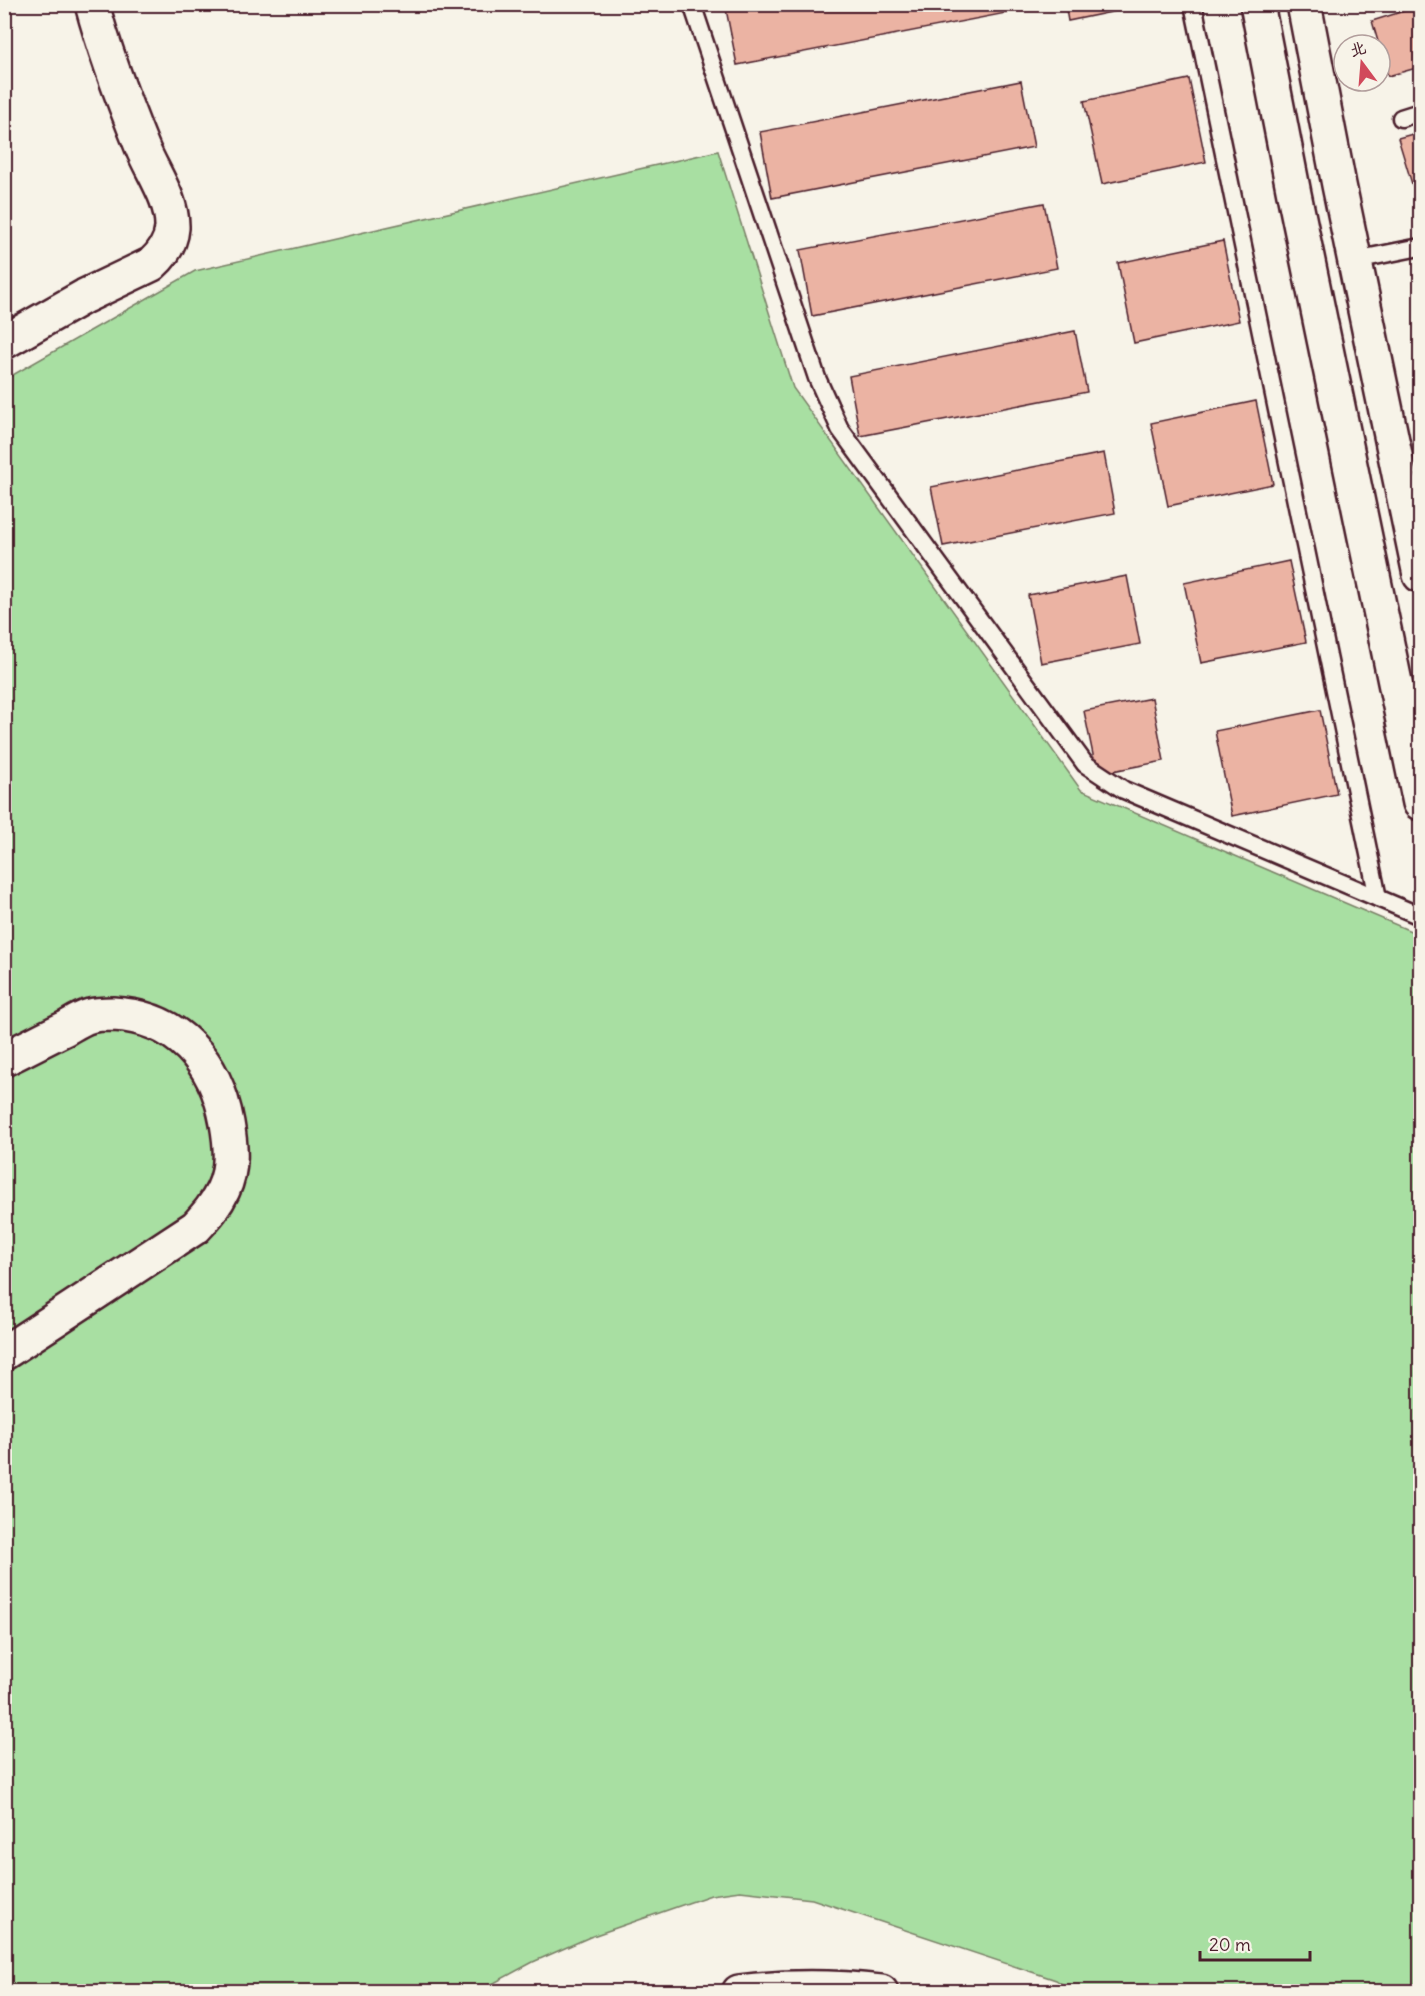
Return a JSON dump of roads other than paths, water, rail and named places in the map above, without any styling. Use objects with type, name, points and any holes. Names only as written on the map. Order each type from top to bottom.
[{"type":"main road","points":[[4,342],[85,296],[152,264],[160,256],[170,238],[172,227],[168,206],[121,94],[92,4]]},
{"type":"main road","points":[[1257,4],[1420,803]]},
{"type":"main road","points":[[1305,5],[1420,575]]},
{"type":"main road","points":[[4,1059],[89,1016],[111,1014],[154,1023],[173,1033],[190,1046],[205,1063],[216,1081],[224,1102],[231,1145],[230,1167],[224,1188],[213,1209],[196,1227],[4,1353]]},
{"type":"main road","points":[[739,1992],[787,1986],[837,1986],[881,1992]]},
{"type":"lane","points":[[692,4],[818,378],[840,429],[1085,764],[1124,790],[1420,916]]},
{"type":"lane","points":[[1193,4],[1378,898]]},
{"type":"lane","points":[[1401,118],[1420,112]]},
{"type":"lane","points":[[1355,260],[1420,247]]}]
